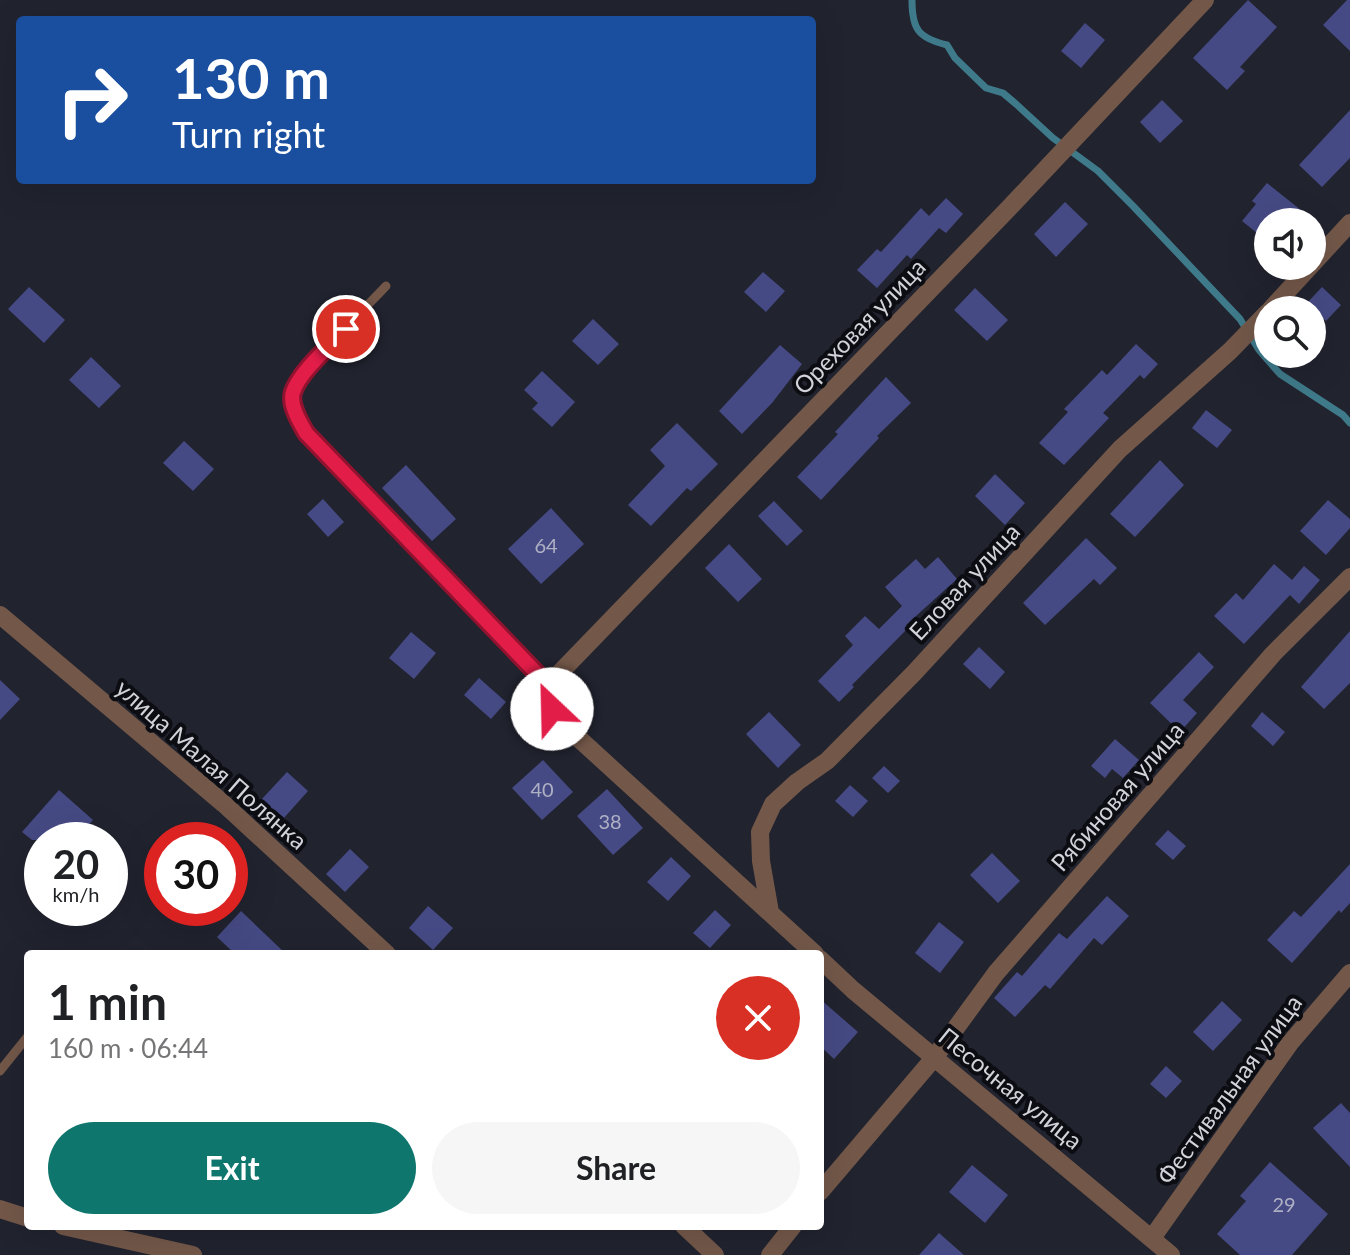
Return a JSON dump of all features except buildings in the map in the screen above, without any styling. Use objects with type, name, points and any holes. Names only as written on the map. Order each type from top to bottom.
[{"type":"street","name":"Ореховая улица","points":[[548,685],[1205,0]]},
{"type":"street","name":"Еловая улица","points":[[1283,296],[1350,223]]},
{"type":"street","name":"Еловая улица","points":[[770,912],[761,861],[760,832],[773,804],[827,761],[914,673],[1120,449],[1254,326]]},
{"type":"street","name":"Рябиновая улица","points":[[824,1187],[934,1058],[1016,949],[1273,654],[1350,577]]},
{"type":"street","name":"улица Малая Полянка","points":[[0,615],[224,804],[383,950]]},
{"type":"street","points":[[548,685],[552,709],[575,735],[811,950]]},
{"type":"street","name":"Песочная улица","points":[[824,962],[1171,1255]]},
{"type":"street","name":"Фестивальная улица","points":[[1152,1238],[1290,1043],[1350,973]]},
{"type":"street","points":[[0,1209],[24,1217]]},
{"type":"street","points":[[81,1230],[193,1255]]},
{"type":"street","points":[[688,1230],[715,1255]]},
{"type":"street","points":[[770,1255],[790,1230]]},
{"type":"lane","points":[[386,286],[306,372],[293,393],[295,412],[306,433],[548,685]]},
{"type":"lane","points":[[0,1071],[24,1041]]},
{"type":"waterway","points":[[912,0],[915,25],[923,35],[947,45],[955,58],[986,88],[1003,93],[1053,138],[1098,171],[1240,319],[1259,350],[1280,374],[1343,415],[1350,423]]},
{"type":"route","points":[[346,329],[306,372],[293,393],[295,412],[306,433],[548,685],[552,709]]}]
